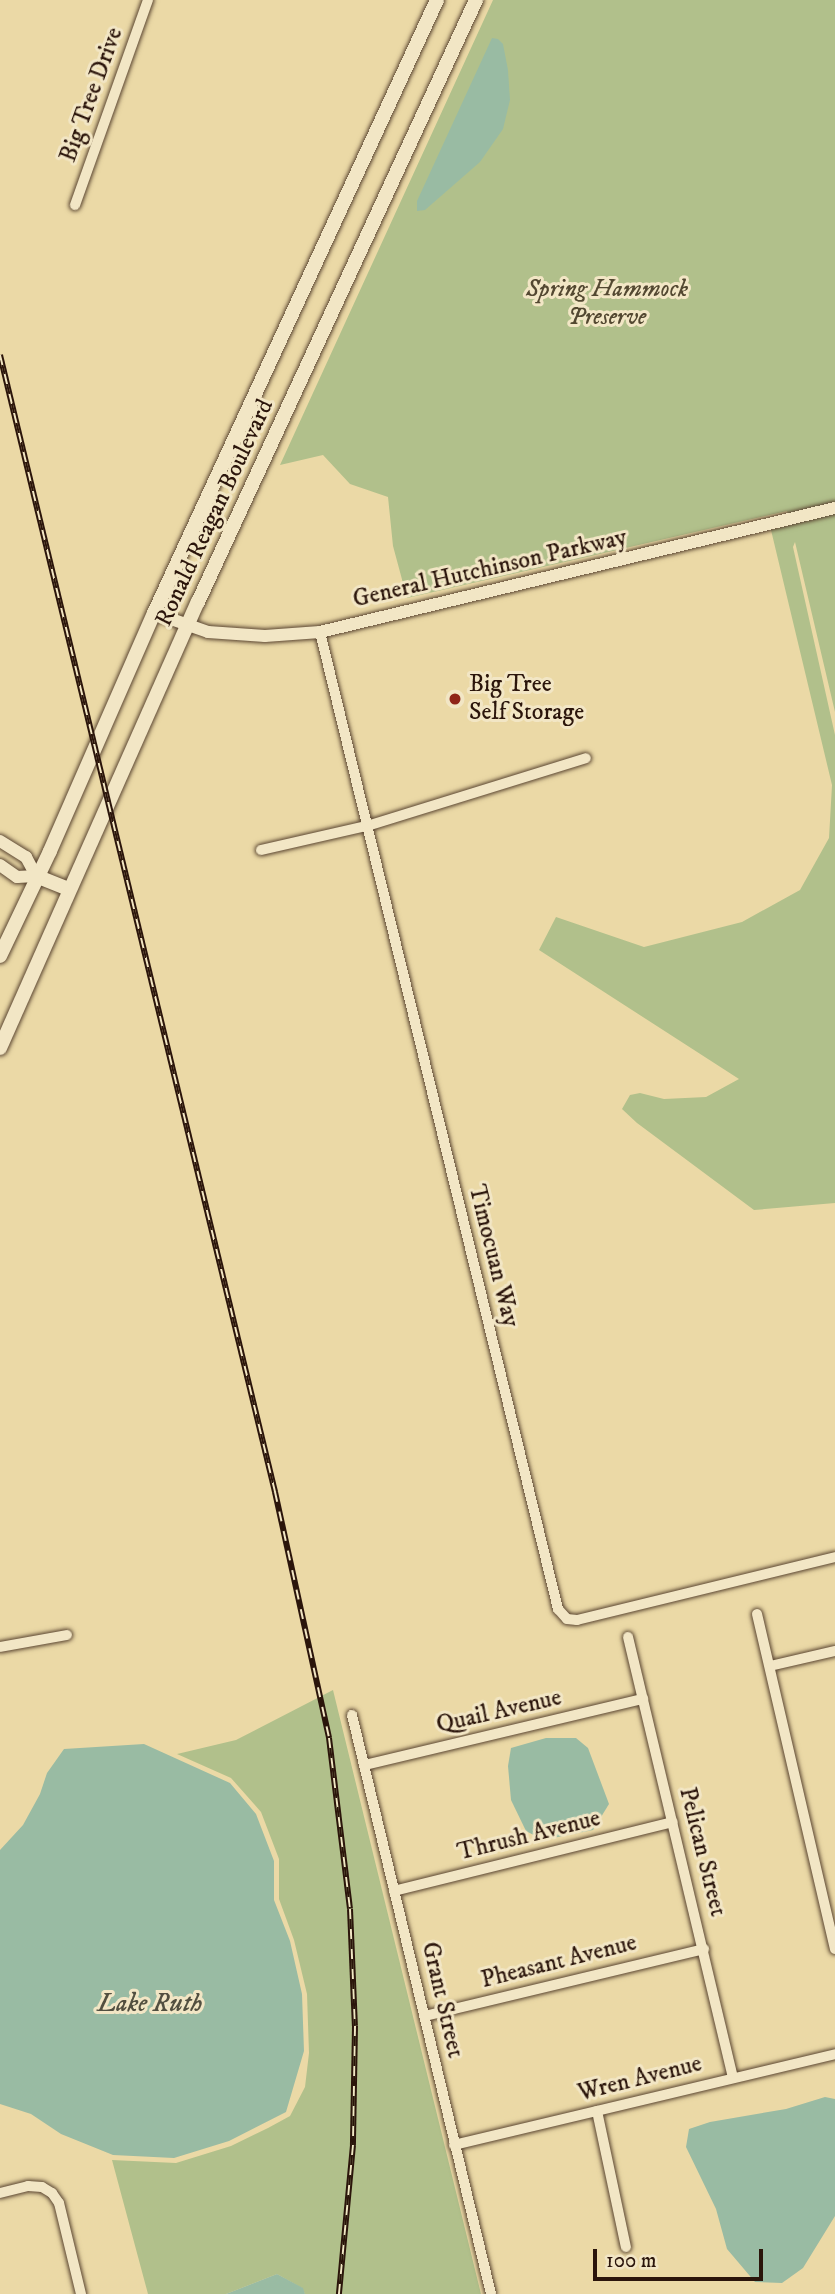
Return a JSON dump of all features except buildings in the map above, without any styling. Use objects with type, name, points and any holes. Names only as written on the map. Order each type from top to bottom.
[{"type":"main road","name":"Ronald Reagan Boulevard","points":[[0,956],[154,612],[437,0]]},
{"type":"main road","name":"Ronald Reagan Boulevard","points":[[0,1048],[69,889],[476,0]]},
{"type":"main road","points":[[36,876],[69,889]]},
{"type":"street","name":"Big Tree Drive","points":[[75,205],[148,0]]},
{"type":"street","name":"General Hutchinson Parkway","points":[[154,612],[208,632],[265,636],[320,632],[835,508]]},
{"type":"street","name":"Timocuan Way","points":[[320,632],[558,1609],[566,1619],[577,1620],[835,1557]]},
{"type":"street","points":[[261,850],[367,826],[586,758]]},
{"type":"street","points":[[0,841],[26,857],[36,876],[17,877],[0,865]]},
{"type":"street","points":[[757,1614],[835,1949]]},
{"type":"street","points":[[0,1647],[67,1635]]},
{"type":"street","name":"Pelican Street","points":[[628,1637],[733,2077]]},
{"type":"street","points":[[770,1666],[835,1651]]},
{"type":"street","name":"Quail Avenue","points":[[365,1765],[643,1699]]},
{"type":"street","name":"Grant Street","points":[[352,1715],[491,2294]]},
{"type":"street","name":"Thrush Avenue","points":[[394,1891],[673,1822]]},
{"type":"street","name":"Pheasant Avenue","points":[[425,2016],[704,1949]]},
{"type":"street","name":"Wren Avenue","points":[[454,2145],[835,2054]]},
{"type":"street","points":[[597,2111],[626,2247]]},
{"type":"street","points":[[0,2193],[28,2186],[42,2187],[52,2193],[59,2203],[81,2294]]},
{"type":"green space","name":"Spring Hammock Preserve","points":[[493,0],[835,0],[835,712],[795,542],[793,547],[835,735],[835,1203],[754,1210],[637,1123],[622,1109],[630,1095],[640,1093],[664,1099],[706,1097],[739,1079],[539,950],[556,917],[644,947],[742,922],[800,890],[829,838],[832,785],[771,530],[791,525],[787,511],[407,598],[393,546],[388,497],[350,484],[323,455],[280,465]]},
{"type":"green space","points":[[333,1690],[481,2294],[305,2294],[302,2288],[277,2274],[226,2294],[148,2294],[112,2160],[176,2163],[231,2146],[268,2128],[290,2116],[305,2087],[309,2053],[307,1994],[294,1940],[279,1899],[279,1859],[261,1812],[231,1778],[177,1754],[236,1740]]},
{"type":"water","points":[[492,38],[503,44],[508,70],[510,100],[503,129],[480,162],[425,210],[417,211],[417,201]]},
{"type":"water","points":[[546,1738],[576,1738],[588,1748],[609,1804],[593,1830],[543,1840],[526,1831],[511,1800],[508,1766],[511,1748]]},
{"type":"water","name":"Lake Ruth","points":[[144,1744],[230,1783],[256,1814],[274,1861],[274,1900],[290,1941],[302,1994],[304,2051],[286,2112],[229,2141],[174,2158],[113,2155],[61,2134],[31,2114],[0,2104],[0,1850],[23,1825],[40,1794],[47,1773],[64,1749]]},
{"type":"water","points":[[825,2097],[835,2099],[835,2216],[803,2268],[782,2283],[755,2282],[727,2249],[716,2209],[686,2147],[689,2129],[710,2122],[786,2109]]},
{"type":"water","points":[[277,2274],[303,2288],[305,2294],[226,2294]]},
{"type":"railway","points":[[0,355],[275,1492],[329,1738],[350,1909],[355,2026],[353,2145],[339,2294]]},
{"type":"place","name":"Big Tree Self Storage","points":[[455,699]]}]
